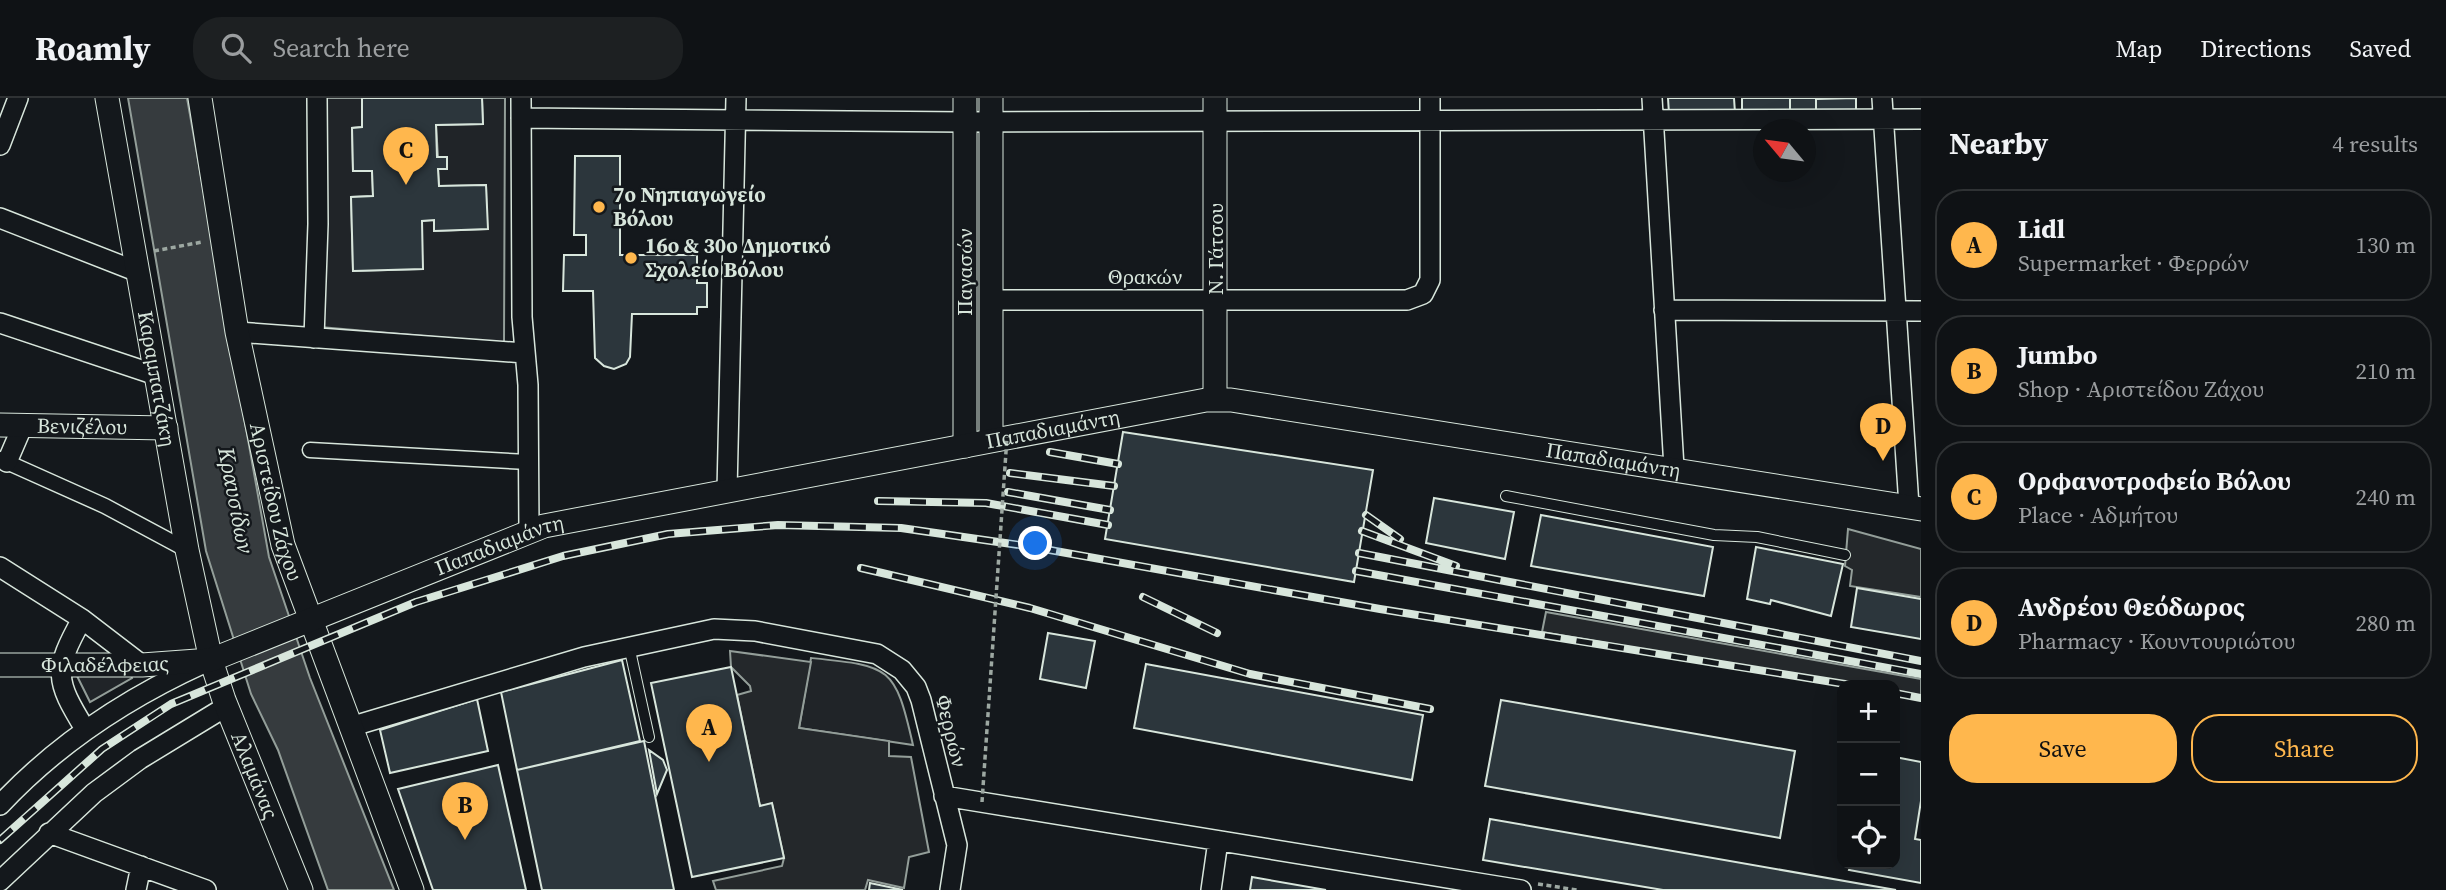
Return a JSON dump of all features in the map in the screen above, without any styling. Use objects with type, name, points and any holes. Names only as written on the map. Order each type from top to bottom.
[{"type":"street","points":[[0,145],[18,98]]},
{"type":"street","name":"Καραμπατζάκη","points":[[107,98],[187,550],[218,658]]},
{"type":"street","name":"Αριστείδου Ζάχου","points":[[200,98],[237,332],[282,545],[303,625],[350,727],[412,890]]},
{"type":"street","points":[[314,338],[318,224],[317,98]]},
{"type":"street","points":[[727,491],[736,98]]},
{"type":"street","name":"Παγασών","points":[[965,98],[965,446]]},
{"type":"street","name":"Παγασών","points":[[992,98],[991,300],[999,439]]},
{"type":"street","name":"Ν. Γάτσου","points":[[1215,98],[1215,399]]},
{"type":"street","points":[[1430,98],[1430,120]]},
{"type":"street","points":[[1652,98],[1674,468]]},
{"type":"street","points":[[1882,98],[1897,311],[1915,508]]},
{"type":"street","points":[[529,530],[521,108],[736,120],[965,122],[1921,119]]},
{"type":"street","name":"Θρακών","points":[[991,300],[1407,300],[1423,293],[1430,280],[1430,120]]},
{"type":"street","points":[[0,218],[138,272]]},
{"type":"street","points":[[1664,310],[1921,311]]},
{"type":"street","points":[[0,323],[156,375]]},
{"type":"street","points":[[237,332],[524,353]]},
{"type":"street","name":"Παπαδιαμάντη","points":[[218,658],[529,530],[1215,399],[1674,468],[1915,508]]},
{"type":"street","points":[[11,425],[3,461],[105,506],[187,550]]},
{"type":"street","name":"Βενιζέλου","points":[[11,425],[166,429]]},
{"type":"street","points":[[310,450],[528,462]]},
{"type":"street","points":[[0,567],[82,619],[142,665]]},
{"type":"street","points":[[82,619],[70,641],[61,684],[85,729]]},
{"type":"street","name":"Φερρών","points":[[350,727],[488,683],[629,646],[714,629],[738,629],[842,645],[881,655],[902,670],[919,693],[944,796],[1218,841],[1420,882],[1521,890]]},
{"type":"street","points":[[0,805],[40,766],[85,729],[163,682],[218,658]]},
{"type":"street","name":"Φιλαδέλφειας","points":[[0,665],[142,665],[218,658]]},
{"type":"street","name":"Αλαμάνας","points":[[218,658],[227,706],[301,890]]},
{"type":"street","points":[[0,881],[49,833],[140,759],[227,706]]},
{"type":"street","points":[[944,796],[957,845],[950,890]]},
{"type":"street","points":[[49,833],[206,890]]},
{"type":"street","points":[[1211,890],[1218,841]]},
{"type":"street","points":[[136,890],[141,866]]},
{"type":"lane","points":[[1506,496],[1714,535],[1757,537],[1846,555]]},
{"type":"lane","points":[[629,646],[649,737]]},
{"type":"path","points":[[152,252],[213,240]]},
{"type":"path","points":[[982,802],[999,439]]},
{"type":"shaded area","points":[[325,98],[362,98],[362,127],[352,128],[353,171],[372,171],[373,196],[351,197],[353,271],[422,269],[422,221],[434,220],[435,231],[487,229],[486,185],[439,186],[438,169],[447,169],[447,157],[438,157],[436,125],[483,124],[482,98],[505,98],[504,343],[320,327]]},
{"type":"shaded area","points":[[1848,529],[1921,549],[1921,597],[1850,586],[1852,570],[1845,566]]},
{"type":"shaded area","points":[[1546,612],[1921,679],[1921,697],[1900,693],[1900,680],[1837,680],[1837,682],[1542,632]]},
{"type":"shaded area","points":[[730,651],[811,662],[799,728],[889,741],[889,756],[911,757],[929,852],[909,857],[904,888],[868,880],[865,890],[716,890],[713,881],[782,866],[784,858],[772,804],[760,806],[737,695],[751,691],[750,686],[731,667]]},
{"type":"shaded area","points":[[811,658],[858,664],[874,668],[885,675],[901,699],[913,745],[799,728]]},
{"type":"shaded area","points":[[130,673],[132,678],[90,702],[76,674]]},
{"type":"water","name":"Κραυσίδων","points":[[128,98],[187,98],[269,557],[310,678],[394,890],[328,890],[278,750],[251,694],[206,551]]},
{"type":"building","points":[[362,98],[482,98],[483,124],[436,125],[437,157],[447,157],[447,169],[438,169],[439,186],[486,185],[488,229],[434,231],[434,220],[422,221],[423,269],[353,271],[351,197],[373,196],[372,171],[353,171],[352,128],[362,127]]},
{"type":"building","points":[[1668,98],[1734,98],[1735,113],[1669,114]]},
{"type":"building","points":[[1742,98],[1790,98],[1790,114],[1742,115]]},
{"type":"building","points":[[1790,98],[1816,98],[1816,114],[1790,114]]},
{"type":"building","points":[[1856,98],[1856,113],[1816,114],[1816,99]]},
{"type":"building","points":[[575,156],[620,156],[620,255],[697,255],[697,283],[707,283],[707,307],[697,307],[697,314],[632,314],[630,357],[626,364],[614,369],[604,366],[595,358],[593,291],[563,291],[564,255],[586,255],[586,235],[574,235]]},
{"type":"building","points":[[1123,432],[1373,470],[1354,582],[1105,539]]},
{"type":"building","points":[[1434,498],[1514,512],[1505,559],[1426,543]]},
{"type":"building","points":[[1541,515],[1713,547],[1704,596],[1531,566]]},
{"type":"building","points":[[1756,547],[1843,564],[1831,616],[1771,600],[1770,604],[1747,599]]},
{"type":"building","points":[[1857,588],[1921,599],[1921,639],[1851,627]]},
{"type":"building","points":[[1048,633],[1095,641],[1086,688],[1040,679]]},
{"type":"building","points":[[622,660],[640,741],[517,770],[501,692]]},
{"type":"building","points":[[1146,664],[1423,715],[1412,780],[1134,728]]},
{"type":"building","points":[[731,667],[760,806],[772,803],[784,858],[692,877],[651,683]]},
{"type":"building","points":[[477,699],[488,751],[390,773],[380,730]]},
{"type":"building","points":[[1501,700],[1795,751],[1780,838],[1485,786]]},
{"type":"building","points":[[644,741],[674,890],[542,890],[517,770]]},
{"type":"building","points":[[649,750],[663,760],[667,770],[657,794]]},
{"type":"building","points":[[1900,758],[1921,762],[1921,801],[1915,839],[1921,840],[1921,883],[1849,870],[1900,869]]},
{"type":"building","points":[[498,765],[526,890],[433,890],[398,789]]},
{"type":"building","points":[[1490,819],[1896,890],[1663,890],[1483,860]]},
{"type":"building","points":[[1252,877],[1326,890],[1250,890]]},
{"type":"building","points":[[870,883],[903,890],[869,890]]},
{"type":"railway","points":[[1050,452],[1118,464]]},
{"type":"railway","points":[[1010,473],[1114,486]]},
{"type":"railway","points":[[1008,492],[1110,510]]},
{"type":"railway","points":[[878,501],[986,503],[1108,525]]},
{"type":"railway","points":[[1366,515],[1400,539]]},
{"type":"railway","points":[[0,840],[102,749],[171,704],[416,602],[563,556],[668,534],[778,525],[901,528],[1033,547],[1380,609],[1837,683]]},
{"type":"railway","points":[[1362,531],[1456,566]]},
{"type":"railway","points":[[1359,553],[1921,661]]},
{"type":"railway","points":[[861,568],[1030,608],[1250,674],[1430,709]]},
{"type":"railway","points":[[1356,571],[1921,674]]},
{"type":"railway","points":[[1143,597],[1217,633]]},
{"type":"railway","points":[[1900,694],[1921,698]]},
{"type":"place","name":"Ορφανοτροφείο Βόλου","points":[[406,185]]},
{"type":"place","name":"7ο Νηπιαγωγείο Βόλου","points":[[599,207]]},
{"type":"place","name":"16ο & 30ο Δημοτικό Σχολείο Βόλου","points":[[631,258]]},
{"type":"place","name":"Ανδρέου Θεόδωρος","points":[[1883,461]]},
{"type":"place","name":"Lidl","points":[[709,762]]},
{"type":"place","name":"Jumbo","points":[[465,840]]}]
